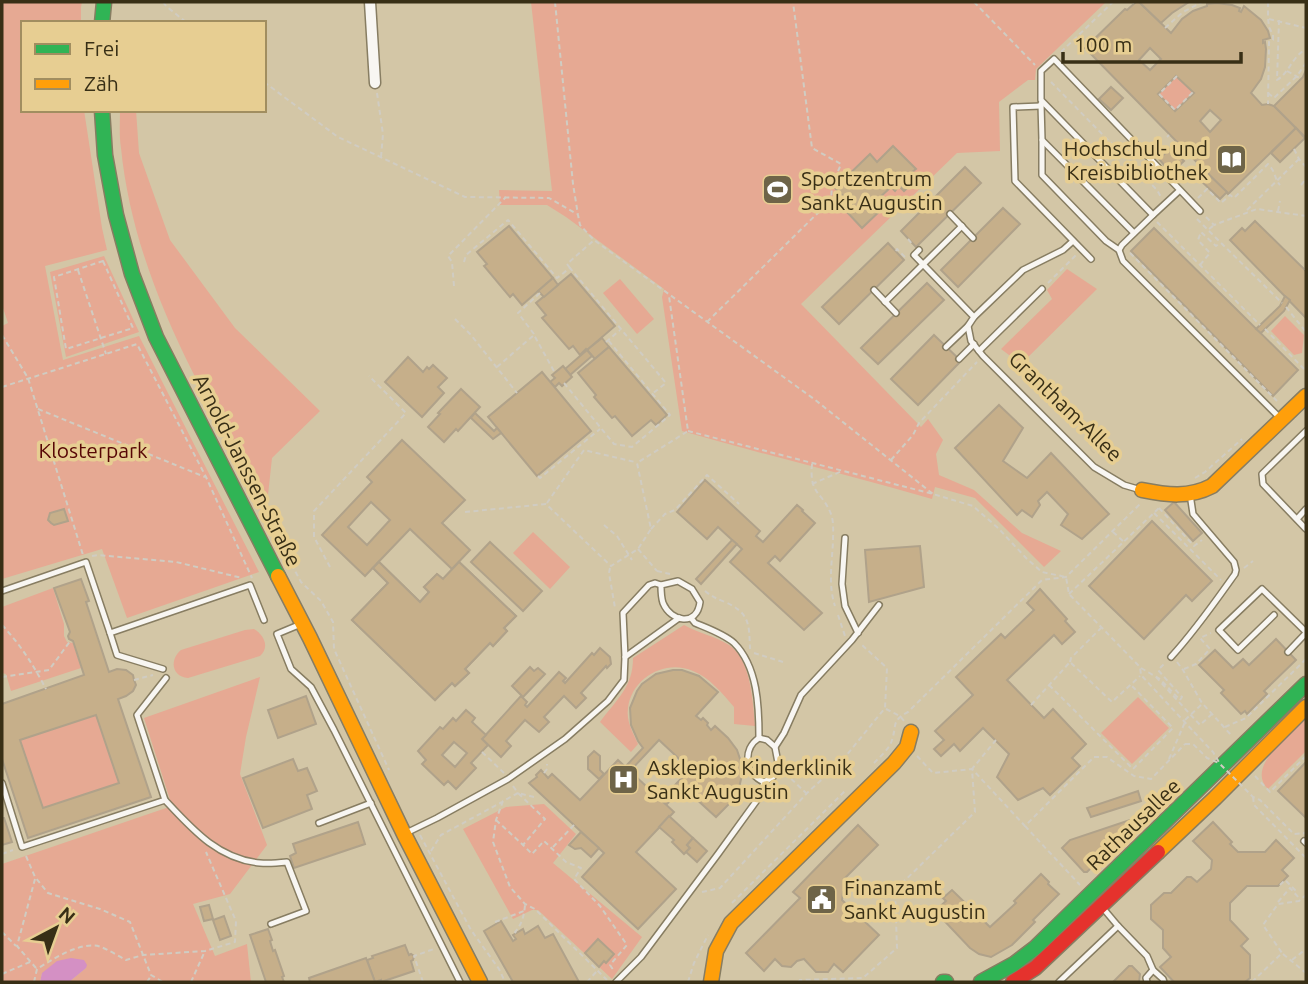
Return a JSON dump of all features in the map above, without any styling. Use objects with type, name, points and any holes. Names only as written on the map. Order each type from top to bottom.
[{"type":"street","points":[[103,21],[104,2]]},
{"type":"street","points":[[370,2],[375,83]]},
{"type":"street","name":"Arnold-Janssen-Straße","points":[[103,112],[105,155],[116,215],[132,274],[156,337],[411,831],[480,982]]},
{"type":"street","name":"Grantham-Allee","points":[[1148,495],[1190,494],[1215,485],[1306,396]]},
{"type":"street","name":"Rathausallee","points":[[1013,982],[1035,968],[1096,901],[1306,684]]},
{"type":"street","name":"Rathausallee","points":[[981,982],[1014,964],[1096,901],[1215,798],[1306,707]]},
{"type":"street","points":[[711,982],[718,945],[731,923],[894,763],[907,747],[911,732]]},
{"type":"lane","points":[[1200,211],[1054,59],[1041,71],[1042,175],[1106,241],[1119,250],[1123,261],[1285,416]]},
{"type":"lane","points":[[1041,103],[1155,218]]},
{"type":"lane","points":[[1041,103],[1013,107],[1015,181],[1091,259]]},
{"type":"lane","points":[[1042,140],[1134,233]]},
{"type":"lane","points":[[1119,250],[1134,233],[1155,218],[1180,190]]},
{"type":"lane","points":[[950,214],[973,238]]},
{"type":"lane","points":[[885,302],[962,226]]},
{"type":"lane","points":[[946,346],[1023,270],[1063,250],[1073,240]]},
{"type":"lane","points":[[908,261],[916,253],[923,265],[974,317]]},
{"type":"lane","points":[[981,353],[1042,289]]},
{"type":"lane","points":[[874,290],[896,313]]},
{"type":"lane","name":"Grantham-Allee","points":[[968,326],[971,341],[981,353],[1094,467],[1124,485],[1148,495]]},
{"type":"lane","points":[[958,359],[974,344]]},
{"type":"lane","points":[[1306,431],[1262,474],[1263,484],[1306,529]]},
{"type":"lane","points":[[1171,657],[1227,586],[1235,574],[1236,566],[1193,514],[1190,494]]},
{"type":"lane","points":[[1297,519],[1306,509]]},
{"type":"lane","points":[[845,538],[842,584],[845,607],[858,633]]},
{"type":"lane","points":[[2,592],[86,562],[117,655],[163,669]]},
{"type":"lane","points":[[411,831],[508,779],[556,746],[608,701],[624,680],[623,613],[649,585],[678,581],[692,589],[700,601],[696,613],[685,620],[667,609],[663,603],[661,585]]},
{"type":"lane","points":[[110,633],[250,585],[264,620]]},
{"type":"lane","points":[[1274,615],[1238,650],[1219,630],[1262,589],[1306,633],[1288,652]]},
{"type":"lane","points":[[775,747],[801,695],[858,633],[879,605]]},
{"type":"lane","points":[[625,657],[679,618]]},
{"type":"lane","points":[[691,618],[695,623],[734,643],[749,664],[754,681],[760,738]]},
{"type":"lane","points":[[303,623],[277,634],[291,669],[311,687],[460,982]]},
{"type":"lane","points":[[166,678],[137,715],[165,800],[201,838],[229,856],[259,863],[287,862],[306,911],[271,924]]},
{"type":"lane","points":[[616,982],[641,957],[760,796],[764,782],[773,777],[779,768],[775,747],[760,738],[752,743],[747,752],[751,771],[764,782]]},
{"type":"lane","points":[[2,783],[22,847],[165,800]]},
{"type":"lane","points":[[319,823],[371,803]]},
{"type":"lane","points":[[1096,901],[1147,956],[1153,970],[1164,982]]},
{"type":"lane","points":[[1059,982],[1118,926]]},
{"type":"lane","points":[[1146,982],[1153,970]]},
{"type":"path","points":[[163,2],[185,21]]},
{"type":"path","points":[[555,2],[571,171],[580,225],[594,240],[814,399],[933,494]]},
{"type":"path","points":[[706,323],[831,200],[832,186],[841,164],[812,148],[793,2]]},
{"type":"path","points":[[974,2],[1157,190],[1166,203]]},
{"type":"path","points":[[1054,59],[1114,2]]},
{"type":"path","points":[[1165,28],[1183,12],[1202,2]]},
{"type":"path","points":[[1268,2],[1268,19],[1273,35],[1273,40],[1269,42],[1268,104]]},
{"type":"path","points":[[1268,19],[1306,27]]},
{"type":"path","points":[[1279,20],[1277,80],[1287,71],[1296,56],[1306,49]]},
{"type":"path","points":[[1268,93],[1274,98],[1297,76],[1306,63]]},
{"type":"path","points":[[1269,67],[1277,67]]},
{"type":"path","points":[[1287,71],[1301,79]]},
{"type":"path","points":[[1177,76],[1159,94],[1175,110],[1193,92]]},
{"type":"path","points":[[266,83],[338,137],[465,197],[550,198],[578,215]]},
{"type":"path","points":[[375,83],[383,134],[381,158]]},
{"type":"path","points":[[1294,149],[1298,159],[1306,167]]},
{"type":"path","points":[[1246,212],[1298,159]]},
{"type":"path","points":[[1192,203],[1207,189],[1221,203],[1230,195],[1234,198],[1268,164],[1274,170],[1276,181],[1280,185]]},
{"type":"path","points":[[1301,185],[1306,180]]},
{"type":"path","points":[[453,286],[452,262],[448,256],[506,197]]},
{"type":"path","points":[[1278,212],[1280,201]]},
{"type":"path","points":[[1200,211],[1214,225],[1257,209],[1306,216]]},
{"type":"path","points":[[1155,218],[1260,325]]},
{"type":"path","points":[[464,262],[466,255],[508,220],[556,280],[570,268]]},
{"type":"path","points":[[1208,230],[1282,303]]},
{"type":"path","points":[[1210,254],[1198,240],[1201,232],[1216,246]]},
{"type":"path","points":[[594,240],[567,264],[666,383],[652,394]]},
{"type":"path","points":[[1200,265],[1221,242]]},
{"type":"path","points":[[896,251],[897,249],[908,261]]},
{"type":"path","points":[[1042,289],[1082,249]]},
{"type":"path","points":[[1128,251],[1285,416]]},
{"type":"path","points":[[103,261],[132,328],[100,339],[66,349],[54,277],[103,261]]},
{"type":"path","points":[[77,270],[106,354]]},
{"type":"path","points":[[541,293],[518,313],[555,373]]},
{"type":"path","points":[[669,295],[688,431]]},
{"type":"path","points":[[1286,307],[1306,332]]},
{"type":"path","points":[[455,319],[517,393]]},
{"type":"path","points":[[564,383],[614,444],[632,447],[670,415],[607,341],[621,329]]},
{"type":"path","points":[[1265,330],[1306,371]]},
{"type":"path","points":[[2,335],[28,378],[84,558],[98,555],[160,560],[251,581],[253,576],[206,477],[137,344],[28,378],[2,387]]},
{"type":"path","points":[[497,367],[534,335]]},
{"type":"path","points":[[890,461],[913,435],[919,423],[981,353]]},
{"type":"path","points":[[330,567],[314,537],[314,511],[406,413],[369,376]]},
{"type":"path","points":[[37,409],[206,477]]},
{"type":"path","points":[[538,475],[540,478],[601,428]]},
{"type":"path","points":[[465,512],[546,504],[584,450],[637,463],[688,431],[974,506],[1042,572],[1066,577]]},
{"type":"path","points":[[226,443],[301,582],[321,601],[333,622],[334,649],[392,777]]},
{"type":"path","points":[[812,462],[812,484],[831,514],[834,530],[831,593],[835,604]]},
{"type":"path","points":[[637,463],[651,529]]},
{"type":"path","points":[[812,484],[844,471]]},
{"type":"path","points":[[615,612],[609,573],[611,566],[638,549],[651,529],[665,514],[675,510],[707,475],[740,504]]},
{"type":"path","points":[[869,769],[892,742],[894,724],[900,716],[908,712],[1042,580],[1066,577],[1148,495],[1195,546],[1209,535]]},
{"type":"path","points":[[546,504],[611,566]]},
{"type":"path","points":[[1069,594],[1159,508]]},
{"type":"path","points":[[1154,513],[1227,586]]},
{"type":"path","points":[[604,525],[617,536],[632,560]]},
{"type":"path","points":[[1112,531],[1124,542]]},
{"type":"path","points":[[638,549],[657,571],[674,574]]},
{"type":"path","points":[[1066,577],[1069,594],[1140,667],[1160,679],[1180,700],[1182,698],[1158,670],[1171,657],[1183,670],[1202,704],[1235,738]]},
{"type":"path","points":[[705,592],[745,615],[750,652],[783,662]]},
{"type":"path","points":[[687,894],[720,888],[807,793],[841,762],[885,708],[887,668],[869,651],[846,639],[839,616]]},
{"type":"path","points":[[2,625],[37,672],[46,689]]},
{"type":"path","points":[[1031,705],[1071,658],[1102,628]]},
{"type":"path","points":[[1183,670],[1196,664],[1210,649],[1200,638],[1202,636]]},
{"type":"path","points":[[2,677],[49,670],[71,640]]},
{"type":"path","points":[[1224,727],[1245,718],[1306,659]]},
{"type":"path","points":[[1070,662],[1112,702],[1141,675]]},
{"type":"path","points":[[1140,667],[1141,675],[1252,797],[1260,800],[1294,834],[1306,833]]},
{"type":"path","points":[[134,680],[147,676]]},
{"type":"path","points":[[1155,676],[1200,725],[1212,714]]},
{"type":"path","points":[[1049,685],[1133,769],[1173,728],[1130,685]]},
{"type":"path","points":[[1169,760],[1185,722],[1202,704]]},
{"type":"path","points":[[885,708],[900,716]]},
{"type":"path","points":[[798,982],[863,978],[897,948],[895,890],[975,812],[972,769],[996,740]]},
{"type":"path","points":[[1025,826],[1094,757],[1107,757],[1134,776],[1143,779],[1150,779],[1185,744],[1193,744],[1207,758],[1220,764]]},
{"type":"path","points":[[907,747],[933,773],[972,769]]},
{"type":"path","points":[[482,752],[518,793],[545,818],[523,845]]},
{"type":"path","points":[[1252,773],[1270,792],[1306,756]]},
{"type":"path","points":[[779,768],[807,793]]},
{"type":"path","points":[[972,769],[1096,901]]},
{"type":"path","points":[[808,827],[846,791]]},
{"type":"path","points":[[430,853],[440,835],[518,793],[534,797]]},
{"type":"path","points":[[1252,797],[1254,805],[1306,858]]},
{"type":"path","points":[[503,802],[496,820],[493,842],[510,887],[608,980]]},
{"type":"path","points":[[496,820],[533,854],[544,841],[566,862],[581,869],[574,879],[600,906],[627,945],[610,965],[614,970]]},
{"type":"path","points":[[552,848],[574,825]]},
{"type":"path","points":[[411,831],[430,853],[471,930],[505,982]]},
{"type":"path","points":[[34,982],[37,969],[55,957],[78,948],[99,946],[126,960],[143,955],[205,951],[235,942],[236,921],[201,838]]},
{"type":"path","points":[[2,854],[22,847],[35,877],[48,892],[131,922],[151,975],[163,982]]},
{"type":"path","points":[[17,946],[35,877]]},
{"type":"path","points":[[1280,884],[1285,880],[1298,893]]},
{"type":"path","points":[[1301,900],[1290,888],[1279,899],[1263,925],[1282,953],[1306,973]]},
{"type":"path","points":[[1278,904],[1301,900],[1306,895]]},
{"type":"path","points":[[516,933],[525,904]]},
{"type":"path","points":[[495,922],[525,911]]},
{"type":"path","points":[[2,932],[37,969]]},
{"type":"path","points":[[423,982],[414,956],[442,946]]},
{"type":"path","points":[[1291,961],[1306,949]]},
{"type":"path","points":[[191,982],[205,951]]},
{"type":"path","points":[[1252,982],[1282,953]]},
{"type":"path","points":[[2,974],[31,962]]},
{"type":"path","points":[[587,982],[597,971]]},
{"type":"path","points":[[147,982],[151,975]]},
{"type":"path","points":[[1256,979],[1259,982]]},
{"type":"green space","name":"Klosterpark","points":[[2,2],[82,2],[81,21],[21,21],[21,112],[84,112],[107,250],[45,266],[63,360],[139,336],[259,572],[127,618],[102,549],[2,579],[2,326],[8,323],[2,305]]},
{"type":"green space","points":[[531,2],[1106,2],[1036,69],[1035,80],[1028,80],[999,102],[1000,151],[957,153],[801,304],[921,427],[928,419],[943,440],[936,454],[939,475],[974,490],[1022,533],[1061,551],[1044,567],[975,498],[935,487],[932,499],[682,431],[662,297],[664,289],[547,205],[500,205],[499,190],[552,191]]},
{"type":"green space","points":[[1177,76],[1193,92],[1175,110],[1159,94]]},
{"type":"green space","points":[[120,112],[136,112],[139,153],[170,240],[235,328],[320,411],[272,458],[267,504],[264,503],[194,376],[155,288],[128,196],[120,143]]},
{"type":"green space","points":[[104,256],[139,332],[66,357],[50,272]]},
{"type":"green space","points":[[1067,269],[1097,289],[1021,364],[1001,349],[1052,299],[1047,290]]},
{"type":"green space","points":[[620,279],[654,319],[637,334],[603,293]]},
{"type":"green space","points":[[1285,316],[1304,335],[1302,353],[1294,355],[1271,331]]},
{"type":"green space","points":[[533,532],[570,567],[550,589],[513,553]]},
{"type":"green space","points":[[53,588],[64,624],[64,636],[67,642],[73,643],[81,668],[11,691],[6,674],[2,673],[2,607]]},
{"type":"green space","points":[[684,625],[729,645],[742,660],[750,682],[755,726],[734,724],[734,707],[705,677],[683,668],[662,669],[643,680],[631,697],[628,718],[638,744],[631,752],[600,722],[627,685],[633,658]]},
{"type":"green space","points":[[254,629],[261,634],[265,645],[260,656],[188,678],[178,675],[174,663],[181,650]]},
{"type":"green space","points":[[260,677],[240,774],[267,845],[230,894],[193,904],[215,956],[247,944],[251,982],[69,982],[86,968],[42,973],[40,982],[2,982],[2,864],[172,806],[144,718]]},
{"type":"green space","points":[[1138,697],[1169,728],[1132,764],[1101,733]]},
{"type":"green space","points":[[96,715],[119,783],[43,808],[20,740]]},
{"type":"green space","points":[[1306,719],[1306,751],[1268,789],[1262,780],[1266,761],[1281,741]]},
{"type":"green space","points":[[544,804],[576,834],[553,863],[642,937],[612,979],[538,910],[513,919],[463,829],[506,807]]},
{"type":"shaded area","points":[[71,958],[84,960],[86,968],[69,982],[40,982],[42,973],[57,961]]},
{"type":"building","points":[[1139,2],[1171,33],[1182,19],[1207,4],[1232,5],[1240,8],[1241,12],[1244,6],[1261,20],[1268,31],[1270,38],[1263,40],[1266,49],[1265,67],[1261,79],[1251,93],[1262,105],[1274,106],[1296,128],[1228,194],[1085,48]],"holes":[[[1150,48],[1161,59],[1150,70],[1139,60]],[[1176,76],[1194,93],[1175,111],[1158,94]],[[1210,110],[1221,120],[1210,132],[1200,121]]]},
{"type":"building","points":[[1139,2],[1189,2],[1161,23]]},
{"type":"building","points":[[1306,70],[1306,138],[1274,106],[1303,77]]},
{"type":"building","points":[[1111,87],[1123,98],[1111,110],[1099,99]]},
{"type":"building","points":[[1296,128],[1305,138],[1280,162],[1271,153]]},
{"type":"building","points":[[893,146],[916,169],[912,172],[918,178],[904,191],[899,186],[895,191],[891,187],[878,199],[885,206],[862,228],[846,211],[852,205],[835,188],[870,154],[877,162]]},
{"type":"building","points":[[1171,148],[1184,161],[1171,173],[1159,159]]},
{"type":"building","points":[[965,167],[981,183],[916,247],[901,231]]},
{"type":"building","points":[[1202,168],[1227,192],[1220,199],[1195,175]]},
{"type":"building","points":[[1003,208],[1020,224],[958,287],[941,270]]},
{"type":"building","points":[[1255,221],[1306,271],[1306,318],[1230,240],[1242,228],[1245,231]]},
{"type":"building","points":[[509,226],[553,278],[522,305],[513,294],[510,297],[484,266],[487,264],[477,252]]},
{"type":"building","points":[[1154,228],[1298,370],[1273,396],[1131,251]]},
{"type":"building","points":[[888,243],[904,260],[839,324],[822,307]]},
{"type":"building","points":[[571,274],[615,326],[580,355],[573,346],[569,349],[542,318],[546,315],[536,303]]},
{"type":"building","points":[[553,278],[558,285],[544,297],[538,291]]},
{"type":"building","points":[[927,283],[944,300],[878,364],[861,348]]},
{"type":"building","points":[[1285,296],[1290,300],[1284,311],[1261,333],[1256,329],[1280,306]]},
{"type":"building","points":[[934,335],[961,361],[918,405],[891,379]]},
{"type":"building","points":[[602,338],[609,347],[595,359],[587,350]]},
{"type":"building","points":[[609,347],[667,415],[656,425],[651,420],[632,436],[594,397],[596,395],[578,373]]},
{"type":"building","points":[[587,350],[592,356],[570,375],[565,369]]},
{"type":"building","points":[[408,357],[423,372],[433,365],[447,378],[438,387],[444,393],[422,417],[385,382]]},
{"type":"building","points":[[563,366],[572,377],[562,386],[559,383],[555,387],[550,382],[555,378],[552,375]]},
{"type":"building","points":[[542,372],[591,431],[537,476],[488,417]]},
{"type":"building","points":[[461,389],[480,407],[444,442],[428,427]]},
{"type":"building","points":[[999,405],[1023,428],[1003,461],[1027,478],[1051,453],[1109,514],[1082,539],[1061,525],[1068,514],[1047,492],[1038,501],[1040,505],[1032,517],[1022,510],[1017,515],[955,448]]},
{"type":"building","points":[[475,413],[494,431],[497,428],[501,433],[493,439],[471,418]]},
{"type":"building","points":[[402,440],[465,500],[442,523],[470,550],[452,569],[410,529],[365,576],[322,535],[372,482],[367,477]],"holes":[[[371,502],[390,520],[367,545],[348,527]]]},
{"type":"building","points":[[705,480],[760,531],[756,536],[763,542],[797,505],[815,523],[780,561],[775,556],[768,563],[822,613],[804,630],[730,562],[742,549],[718,527],[707,539],[677,512]]},
{"type":"building","points":[[1174,502],[1202,533],[1193,541],[1165,510]]},
{"type":"building","points":[[64,509],[68,521],[54,525],[48,520],[50,513]]},
{"type":"building","points":[[1152,521],[1212,581],[1192,601],[1186,595],[1144,639],[1089,586]]},
{"type":"building","points":[[732,540],[737,544],[701,584],[696,579]]},
{"type":"building","points":[[490,542],[542,591],[523,611],[471,562]]},
{"type":"building","points":[[920,546],[924,587],[869,602],[865,550]]},
{"type":"building","points":[[379,562],[420,602],[429,592],[424,587],[437,574],[443,579],[459,562],[516,616],[504,628],[507,631],[493,646],[490,643],[465,669],[469,673],[455,686],[452,683],[435,700],[352,620],[388,583],[373,568]],"holes":[[[480,592],[500,611],[467,645],[448,626]],[[401,595],[422,615],[396,643],[374,622]],[[441,632],[461,651],[435,679],[415,660]]]},
{"type":"building","points":[[379,562],[420,602],[429,592],[424,587],[437,574],[443,579],[459,562],[516,616],[504,628],[507,631],[493,646],[490,643],[465,669],[469,673],[455,686],[452,683],[435,700],[352,620],[388,583],[373,568]]},
{"type":"building","points":[[81,579],[109,672],[126,670],[133,675],[136,685],[133,691],[118,699],[151,797],[28,838],[2,759],[2,704],[84,675],[73,641],[69,639],[70,632],[54,588]],"holes":[[[96,715],[119,783],[43,808],[20,740]]]},
{"type":"building","points":[[1040,589],[1075,632],[1062,644],[1054,635],[1007,680],[1044,718],[1053,709],[1086,744],[1072,758],[1080,766],[1050,795],[1043,788],[1018,800],[997,777],[1009,754],[983,728],[960,751],[954,744],[941,756],[934,749],[944,740],[935,731],[973,695],[956,677],[1001,634],[1005,638],[1034,610],[1027,603]]},
{"type":"building","points":[[1276,639],[1296,660],[1264,691],[1267,694],[1247,714],[1245,711],[1241,714],[1221,693],[1224,690],[1199,665],[1215,650],[1233,668],[1243,659],[1249,665]]},
{"type":"building","points":[[600,648],[610,657],[611,664],[581,693],[586,698],[576,708],[564,696],[544,717],[549,722],[539,732],[525,720],[506,741],[511,746],[501,757],[482,739],[521,696],[527,702],[527,707],[559,672],[566,678],[563,681],[565,683],[592,653],[594,655]]},
{"type":"building","points":[[530,667],[534,671],[538,668],[545,674],[523,697],[512,686]]},
{"type":"building","points":[[673,670],[699,676],[718,692],[696,716],[701,720],[703,718],[711,730],[715,726],[728,738],[740,759],[742,775],[739,788],[733,800],[716,817],[683,787],[666,805],[661,800],[690,769],[659,740],[630,771],[625,767],[643,748],[631,725],[630,708],[637,691],[656,674]]},
{"type":"building","points":[[306,696],[316,724],[278,738],[268,710]]},
{"type":"building","points":[[466,710],[475,718],[472,722],[486,735],[482,739],[488,745],[471,763],[476,768],[456,789],[448,781],[444,785],[422,764],[426,760],[418,751],[440,727],[443,729],[453,718],[456,721]],"holes":[[[454,742],[467,753],[455,767],[442,755]]]},
{"type":"building","points":[[594,751],[600,756],[600,770],[604,774],[599,779],[588,769],[588,757]]},
{"type":"building","points":[[293,759],[298,771],[307,768],[317,791],[307,795],[312,809],[263,828],[243,778]]},
{"type":"building","points":[[618,760],[674,812],[636,852],[676,889],[638,929],[582,877],[604,853],[529,783],[541,770],[548,778],[552,774],[580,800]]},
{"type":"building","points":[[1306,762],[1306,818],[1278,791]]},
{"type":"building","points":[[1138,791],[1141,801],[1091,817],[1087,808]]},
{"type":"building","points":[[669,816],[693,838],[687,845],[690,848],[684,854],[672,842],[674,840],[659,827]]},
{"type":"building","points":[[1139,817],[1140,819],[1087,872],[1062,848],[1070,840]]},
{"type":"building","points":[[2,818],[12,842],[2,845]]},
{"type":"building","points":[[358,822],[365,844],[294,868],[290,856],[296,853],[293,844]]},
{"type":"building","points":[[1213,822],[1238,852],[1265,852],[1276,840],[1294,858],[1282,870],[1288,876],[1278,886],[1247,886],[1230,903],[1230,920],[1248,939],[1241,946],[1250,955],[1250,978],[1245,982],[1174,982],[1160,967],[1171,957],[1163,948],[1163,930],[1151,919],[1151,905],[1164,893],[1171,893],[1187,877],[1197,882],[1211,869],[1212,860],[1193,841]]},
{"type":"building","name":"Finanzamt Sankt Augustin","points":[[858,825],[878,845],[844,879],[850,885],[843,892],[842,900],[879,935],[843,972],[834,964],[828,972],[816,972],[804,959],[791,967],[782,966],[775,959],[764,971],[746,953],[800,898],[793,892]]},
{"type":"building","points":[[581,832],[599,848],[591,857],[581,848],[575,849],[569,845]]},
{"type":"building","points":[[693,838],[707,851],[697,862],[686,852],[690,848],[687,845]]},
{"type":"building","points":[[1041,874],[1059,894],[1012,945],[991,957],[970,948],[935,911],[946,901],[943,898],[952,890],[990,927]]},
{"type":"building","points":[[209,905],[213,919],[204,921],[200,907]]},
{"type":"building","points":[[224,916],[231,936],[220,940],[213,920]]},
{"type":"building","points":[[501,921],[513,941],[516,939],[513,935],[523,929],[525,934],[538,926],[545,938],[553,934],[579,982],[513,982],[484,931]]},
{"type":"building","points":[[268,929],[284,982],[266,982],[250,935]]},
{"type":"building","points":[[598,939],[614,954],[599,967],[585,953]]},
{"type":"building","points":[[405,945],[409,955],[414,956],[411,961],[414,971],[375,982],[367,960]]},
{"type":"building","points":[[366,958],[375,982],[310,982],[309,978]]},
{"type":"building","points":[[1129,966],[1140,974],[1139,982],[1113,982]]},
{"type":"traffic: fast","points":[[102,21],[104,2]]},
{"type":"traffic: fast","points":[[102,112],[105,155],[116,215],[132,274],[156,337],[278,576]]},
{"type":"traffic: fast","points":[[981,982],[1014,964],[1035,948],[1306,684]]},
{"type":"traffic: slow","points":[[1142,490],[1178,494],[1212,486],[1306,396]]},
{"type":"traffic: slow","points":[[278,576],[404,834],[480,982]]},
{"type":"traffic: slow","points":[[1158,852],[1306,707]]},
{"type":"traffic: slow","points":[[711,982],[716,951],[731,923],[894,763],[907,747],[911,732]]},
{"type":"traffic: jam","points":[[1013,982],[1035,968],[1158,852]]},
{"type":"place","name":"Hochschul- und Kreisbibliothek","points":[[1231,160]]},
{"type":"place","name":"Sportzentrum Sankt Augustin","points":[[778,190]]},
{"type":"place","name":"Asklepios Kinderklinik Sankt Augustin","points":[[624,779]]},
{"type":"place","name":"Finanzamt Sankt Augustin","points":[[821,899]]}]
